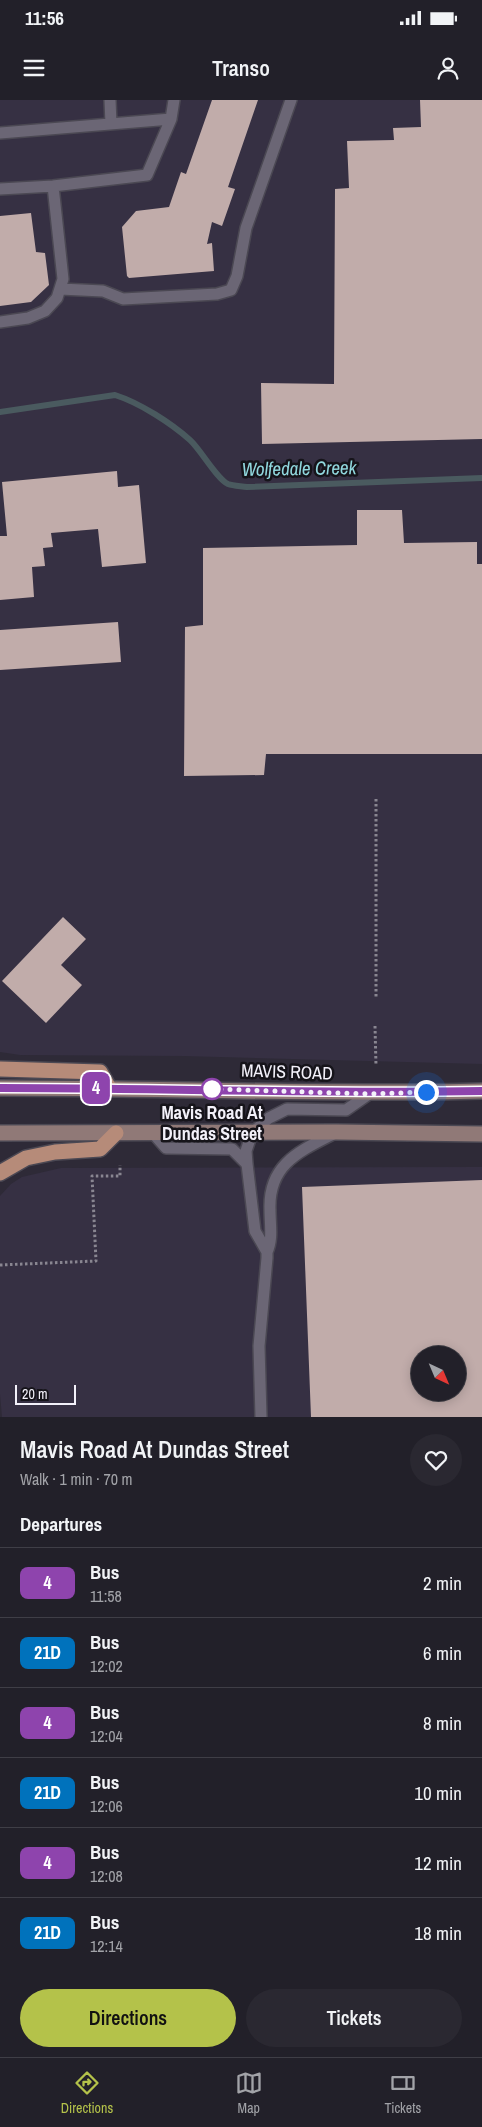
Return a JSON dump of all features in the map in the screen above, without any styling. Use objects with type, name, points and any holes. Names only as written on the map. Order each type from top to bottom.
[{"type":"main road","points":[[0,1069],[100,1072],[109,1088]]},
{"type":"main road","name":"MAVIS ROAD","points":[[0,1088],[109,1088],[369,1094],[482,1091]]},
{"type":"main road","points":[[0,1133],[336,1132],[482,1134]]},
{"type":"main road","points":[[0,1173],[26,1158],[55,1152],[100,1149],[116,1133]]},
{"type":"lane","points":[[110,100],[111,124]]},
{"type":"lane","points":[[0,188],[52,186],[147,175],[171,120],[174,100]]},
{"type":"lane","points":[[60,289],[102,291],[123,299],[217,294],[231,290],[237,276],[246,228],[291,100]]},
{"type":"lane","points":[[0,134],[171,120]]},
{"type":"lane","points":[[0,322],[28,318],[45,311],[58,298],[63,279],[52,186]]},
{"type":"lane","points":[[267,1252],[255,1231],[246,1164],[246,1152],[252,1133],[269,1118],[287,1109],[346,1110],[369,1094]]},
{"type":"lane","points":[[152,1132],[166,1148],[232,1149],[246,1164]]},
{"type":"lane","points":[[261,1417],[259,1346],[267,1252],[272,1243],[269,1208],[271,1190],[276,1175],[284,1165],[302,1150],[336,1132]]},
{"type":"path","points":[[376,799],[376,999]]},
{"type":"path","points":[[375,1026],[376,1066]]},
{"type":"path","points":[[0,1265],[96,1261],[92,1176],[120,1176],[120,1165]]},
{"type":"shaded area","points":[[0,100],[482,100],[482,1064],[183,1056],[20,1055],[0,1052]]},
{"type":"shaded area","points":[[482,1167],[482,1417],[2,1417],[0,1394],[0,1196],[11,1184],[22,1177],[61,1168]]},
{"type":"building","points":[[212,100],[258,100],[228,187],[235,189],[222,226],[212,222],[207,244],[212,243],[214,271],[129,278],[127,276],[122,227],[136,211],[169,207],[181,172],[186,174]]},
{"type":"building","points":[[420,100],[482,100],[482,439],[262,444],[261,383],[334,384],[335,189],[349,188],[347,141],[394,140],[393,128],[421,127]]},
{"type":"building","points":[[31,213],[36,252],[45,253],[49,285],[31,302],[0,306],[0,216]]},
{"type":"building","points":[[117,471],[118,487],[139,485],[146,563],[102,567],[98,529],[51,533],[53,547],[43,548],[45,566],[32,567],[34,597],[0,600],[0,536],[7,536],[2,482]]},
{"type":"building","points":[[357,510],[402,510],[404,543],[477,542],[477,564],[482,564],[482,754],[266,754],[264,775],[184,776],[185,627],[203,625],[203,548],[357,545]]},
{"type":"building","points":[[118,622],[121,662],[0,670],[0,630]]},
{"type":"building","points":[[63,917],[86,939],[61,965],[82,985],[46,1023],[2,981]]},
{"type":"building","points":[[482,1180],[482,1417],[311,1417],[302,1187]]},
{"type":"waterway","name":"Wolfedale Creek","points":[[0,412],[115,395],[145,408],[174,427],[190,440],[224,481],[235,486],[482,478]]},
{"type":"bus line","name":"4","points":[[0,1088],[196,1089],[369,1094],[482,1091]]},
{"type":"place","name":"Mavis Road At Dundas Street","points":[[212,1089]]},
{"type":"route","points":[[212,1089],[369,1094],[426,1092]]}]
